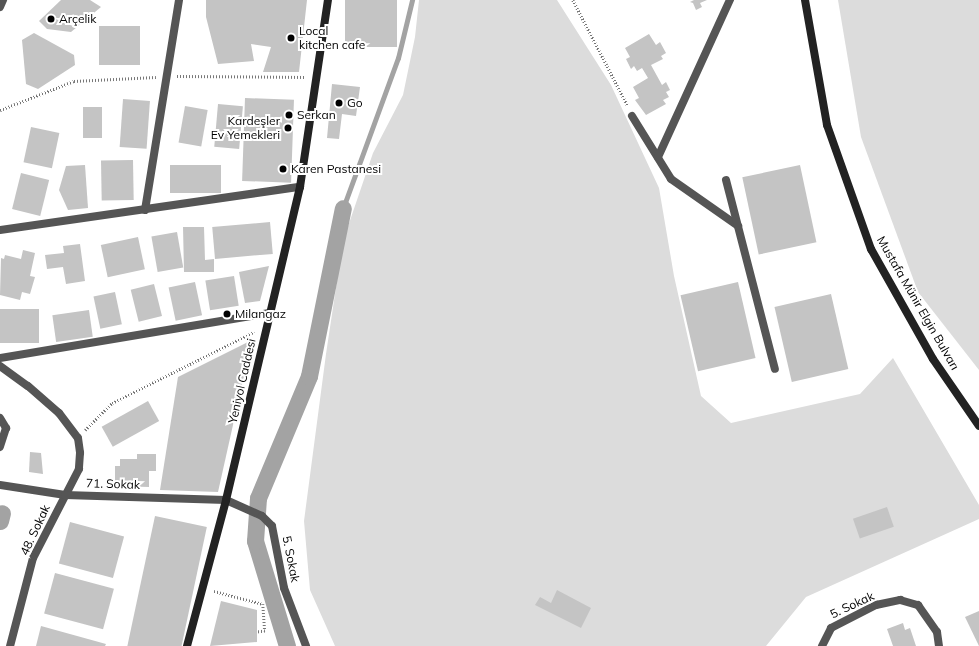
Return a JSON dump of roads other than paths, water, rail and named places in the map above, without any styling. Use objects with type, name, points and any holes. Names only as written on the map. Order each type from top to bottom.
[{"type":"street","points":[[0,7],[2,0]]},
{"type":"street","points":[[145,210],[179,0]]},
{"type":"street","name":"Yeniyol Caddesi","points":[[187,646],[226,500],[300,187],[328,0]]},
{"type":"street","points":[[658,157],[730,0]]},
{"type":"street","name":"Mustafa Münir Elgin Bulvarı","points":[[805,0],[827,124],[871,249],[933,359],[979,426]]},
{"type":"street","points":[[632,116],[671,179],[738,226]]},
{"type":"street","points":[[726,180],[775,369]]},
{"type":"street","points":[[0,230],[300,187]]},
{"type":"street","points":[[0,358],[269,313]]},
{"type":"street","name":"48. Sokak","points":[[0,366],[28,386],[59,413],[78,438],[80,453],[79,469],[33,558],[10,646]]},
{"type":"street","points":[[0,418],[6,428],[0,447]]},
{"type":"street","name":"71. Sokak","points":[[0,485],[65,495],[226,500]]},
{"type":"street","name":"5. Sokak","points":[[226,500],[262,516],[272,526],[284,588],[306,646]]},
{"type":"street","name":"5. Sokak","points":[[822,646],[831,628],[876,605],[900,600],[918,605],[937,632],[939,646]]},
{"type":"waterway","points":[[343,208],[398,58],[412,0]]},
{"type":"waterway","points":[[287,646],[255,541],[258,498],[309,376],[343,208]]},
{"type":"waterway","points":[[0,521],[2,513]]},
{"type":"place","name":"Arçelik","points":[[51,19]]},
{"type":"place","name":"Local kitchen cafe","points":[[291,38]]},
{"type":"place","name":"Go","points":[[339,103]]},
{"type":"place","name":"Serkan","points":[[289,115]]},
{"type":"place","name":"Kardeşler Ev Yemekleri","points":[[288,128]]},
{"type":"place","name":"Karen Pastanesi","points":[[283,169]]},
{"type":"place","name":"Milangaz","points":[[227,314]]}]
